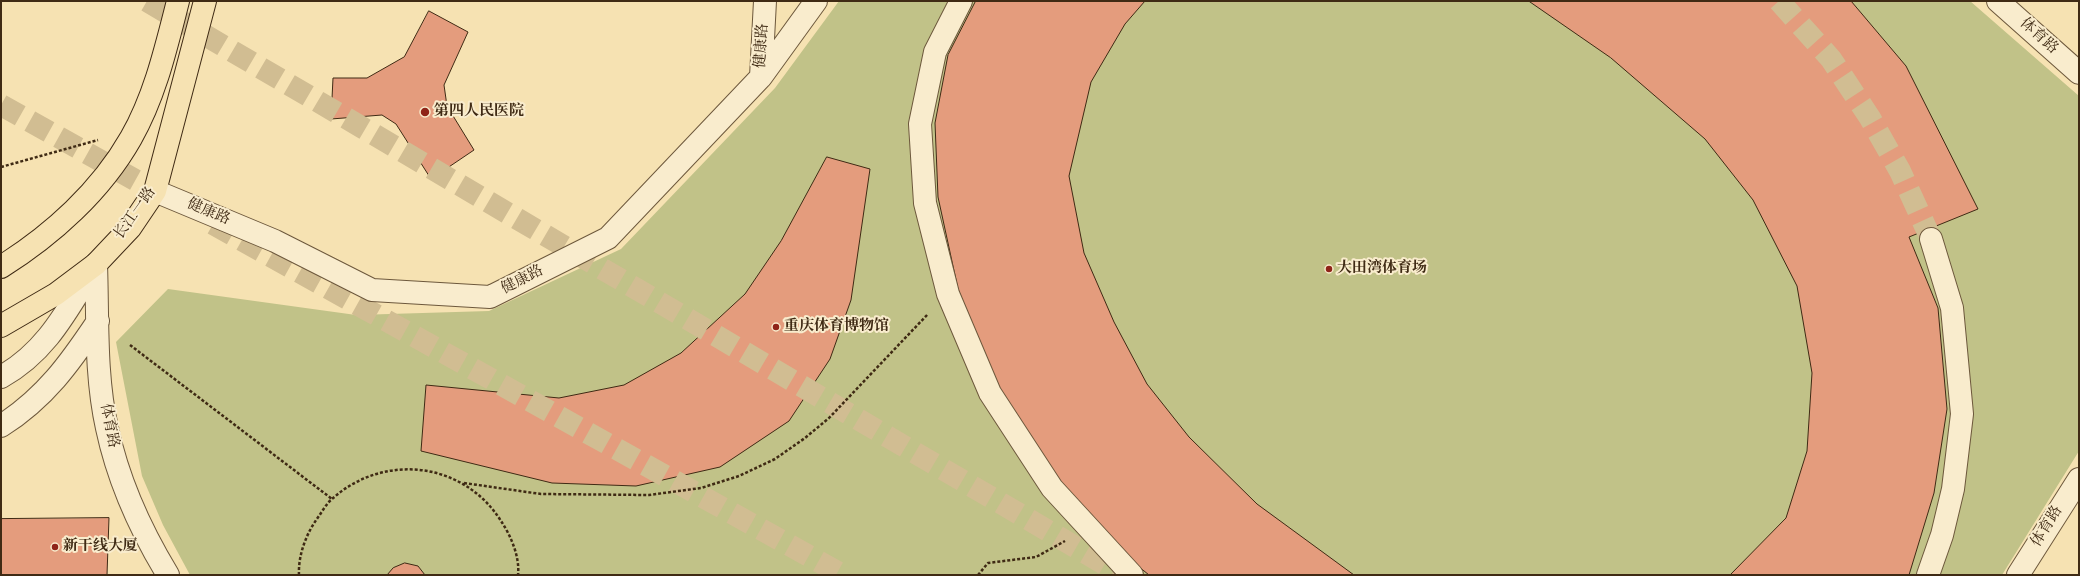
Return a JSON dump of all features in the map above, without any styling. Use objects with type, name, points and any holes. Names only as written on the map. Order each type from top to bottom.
[{"type":"main road","points":[[1,267],[62,223],[100,182],[131,138],[154,87],[178,1]]},
{"type":"main road","name":"长江一路","points":[[1,326],[56,294],[96,264],[130,228],[155,191],[205,1]]},
{"type":"street","name":"健康路","points":[[155,191],[275,241],[372,290],[490,297],[608,238],[761,77],[765,1]]},
{"type":"street","points":[[761,77],[816,1]]},
{"type":"street","points":[[960,1],[935,52],[920,124],[925,203],[948,294],[990,392],[1052,488],[1132,575]]},
{"type":"street","name":"体育路","points":[[1998,1],[2079,73]]},
{"type":"street","points":[[1928,575],[1942,534],[1953,489],[1962,414],[1952,308],[1931,239]]},
{"type":"street","points":[[1,377],[20,367],[40,349],[52,334],[96,264]]},
{"type":"street","name":"体育路","points":[[96,264],[100,383],[106,427],[118,471],[136,518],[168,575]]},
{"type":"street","points":[[1,426],[44,392],[66,369],[98,321]]},
{"type":"street","name":"体育路","points":[[2018,575],[2079,478]]},
{"type":"path","points":[[1,167],[103,139]]},
{"type":"path","points":[[299,575],[298,563],[310,527],[332,499],[361,479],[395,469],[430,471],[464,483],[541,494],[649,495],[701,488],[739,476],[775,459],[806,438],[829,418],[948,294]]},
{"type":"path","points":[[130,345],[332,499]]},
{"type":"path","points":[[464,483],[491,505],[510,535],[518,575]]},
{"type":"path","points":[[978,575],[988,563],[1036,557],[1089,528]]},
{"type":"green space","name":"大田湾体育场","points":[[839,1],[1970,1],[2079,96],[2079,451],[2002,575],[190,575],[163,525],[142,476],[116,342],[168,289],[356,315],[489,311],[621,249],[775,88]]},
{"type":"building","points":[[976,1],[1145,1],[1125,24],[1091,82],[1069,176],[1084,253],[1114,322],[1147,384],[1189,437],[1257,504],[1354,575],[1149,575],[1138,566],[1059,484],[998,389],[958,289],[938,197],[935,123],[948,55]]},
{"type":"building","points":[[1529,1],[1851,1],[1906,66],[1978,209],[1909,237],[1938,308],[1947,409],[1934,493],[1909,575],[1730,575],[1786,518],[1807,451],[1812,373],[1797,286],[1753,200],[1705,139],[1611,58]]},
{"type":"building","points":[[429,11],[468,32],[444,85],[447,106],[474,150],[431,179],[396,124],[382,115],[331,119],[333,78],[367,78],[404,57]]},
{"type":"building","name":"重庆体育博物馆","points":[[827,157],[870,169],[851,300],[830,359],[789,421],[720,467],[636,486],[552,483],[421,451],[426,385],[559,398],[624,385],[681,353],[745,294],[781,241]]},
{"type":"building","name":"新干线大厦","points":[[109,518],[107,575],[1,575],[1,519]]},
{"type":"building","points":[[405,563],[418,566],[425,575],[387,575],[393,568]]},
{"type":"tunnel","points":[[147,1],[1123,575]]},
{"type":"tunnel","points":[[1779,1],[1831,59],[1870,118],[1900,171],[1931,239]]},
{"type":"tunnel","points":[[1,105],[171,200]]},
{"type":"tunnel","points":[[213,224],[843,575]]},
{"type":"place","name":"第四人民医院","points":[[425,112]]},
{"type":"place","name":"大田湾体育场","points":[[1329,269]]},
{"type":"place","name":"重庆体育博物馆","points":[[776,327]]},
{"type":"place","name":"新干线大厦","points":[[55,547]]}]
